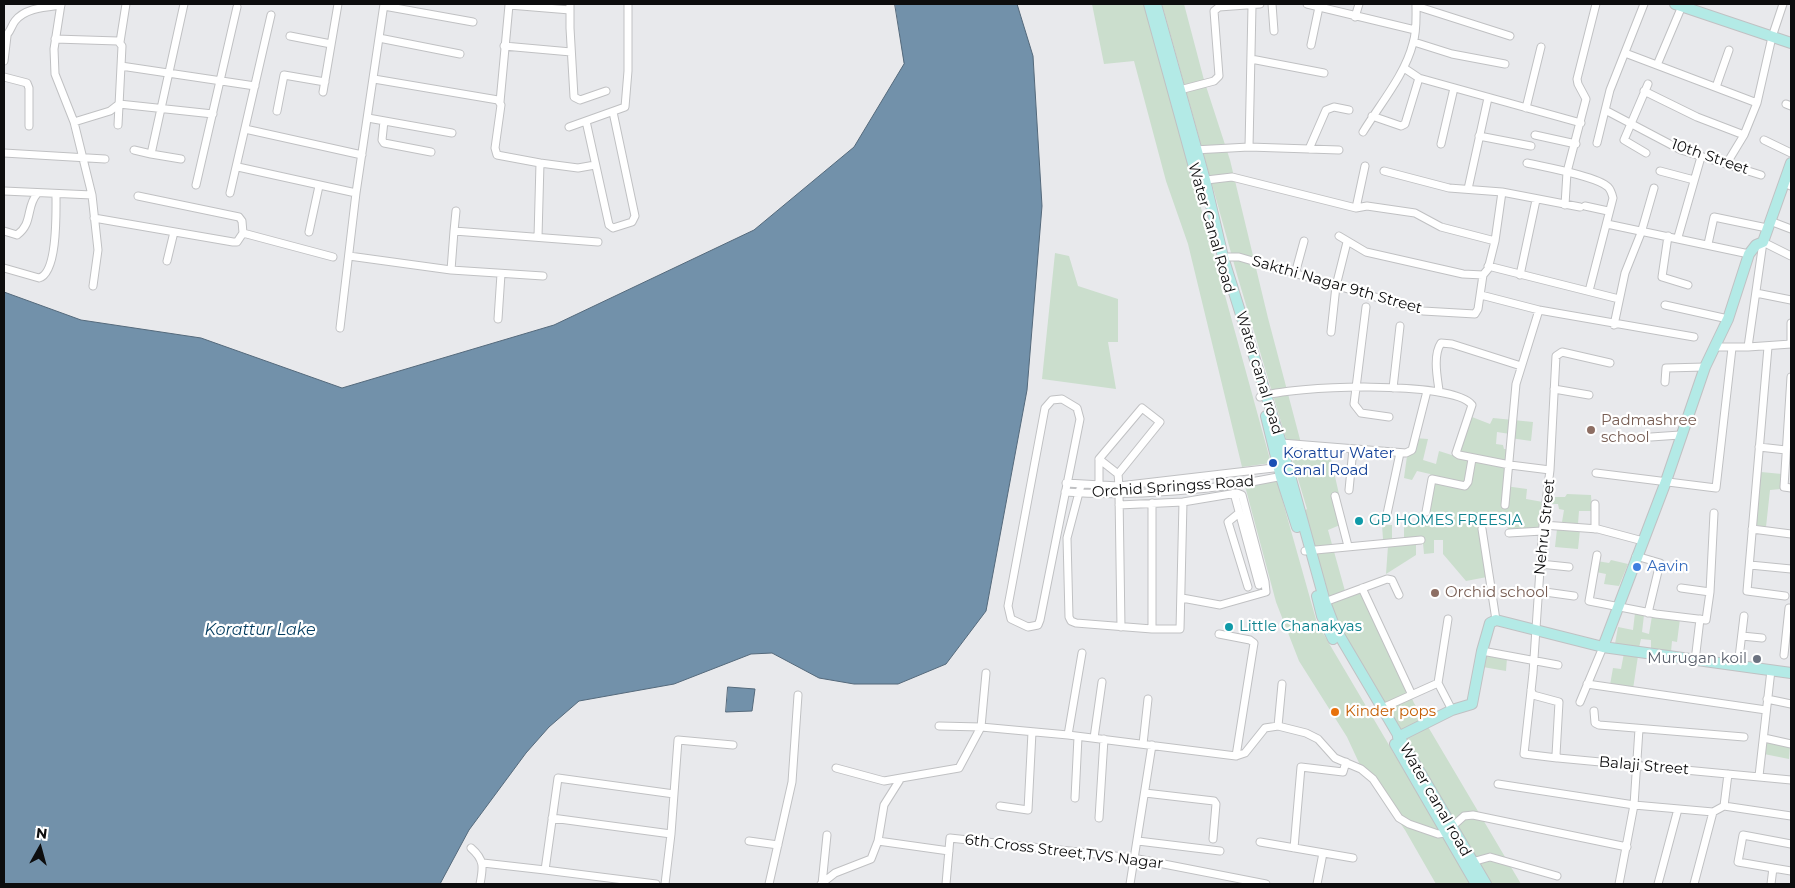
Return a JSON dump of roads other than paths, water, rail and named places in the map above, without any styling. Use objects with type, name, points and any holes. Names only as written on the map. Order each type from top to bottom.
[{"type":"main road","name":"Water Canal Road","points":[[1149,4],[1177,91],[1201,180],[1215,245],[1285,471]]},
{"type":"main road","points":[[1156,4],[1177,91]]},
{"type":"main road","points":[[1678,5],[1791,43]]},
{"type":"main road","points":[[1603,646],[1665,484],[1704,367],[1727,323],[1750,254],[1756,244],[1763,242],[1788,184],[1791,163]]},
{"type":"main road","name":"Water canal road","points":[[1201,180],[1263,396],[1281,443],[1285,471],[1322,603],[1449,830],[1486,884]]},
{"type":"main road","name":"Water Canal Road","points":[[1322,603],[1326,626],[1449,830],[1476,884]]},
{"type":"main road","points":[[1398,737],[1452,710],[1472,704],[1482,651],[1490,623],[1496,620],[1603,646],[1791,673]]},
{"type":"street","points":[[4,62],[5,36],[16,20],[25,13],[61,4],[55,40],[55,74],[74,122],[92,195],[98,250],[93,286]]},
{"type":"street","points":[[118,125],[122,46],[120,42],[126,4]]},
{"type":"street","points":[[151,154],[167,72],[184,4]]},
{"type":"street","points":[[323,92],[338,4]]},
{"type":"street","points":[[569,127],[625,107],[627,102],[628,4]]},
{"type":"street","points":[[1272,4],[1274,30]]},
{"type":"street","points":[[1307,4],[1415,30]]},
{"type":"street","points":[[1355,16],[1359,4]]},
{"type":"street","points":[[1565,205],[1567,172],[1576,144],[1586,99],[1586,94],[1578,84],[1578,79],[1596,4]]},
{"type":"street","points":[[1597,143],[1607,111],[1610,90],[1644,4]]},
{"type":"street","points":[[1727,163],[1744,134],[1757,103],[1772,37],[1783,4]]},
{"type":"street","points":[[340,328],[356,193],[384,5],[473,22]]},
{"type":"street","points":[[595,165],[578,168],[497,155],[495,148],[509,5],[570,7],[575,98],[580,100],[606,91]]},
{"type":"street","points":[[1177,91],[1214,81],[1219,76],[1214,12],[1219,7],[1256,5],[1251,59],[1249,147]]},
{"type":"street","points":[[1363,132],[1404,68],[1414,42],[1416,5],[1510,36]]},
{"type":"street","points":[[1657,65],[1678,5]]},
{"type":"street","points":[[196,185],[238,7]]},
{"type":"street","points":[[1311,45],[1319,7]]},
{"type":"street","points":[[230,193],[238,167],[271,15]]},
{"type":"street","points":[[290,36],[331,44]]},
{"type":"street","points":[[379,38],[460,54]]},
{"type":"street","points":[[55,40],[113,40],[120,42]]},
{"type":"street","points":[[1414,42],[1452,54],[1505,64]]},
{"type":"street","points":[[504,46],[571,52]]},
{"type":"street","points":[[1526,108],[1541,47]]},
{"type":"street","points":[[1716,88],[1729,50]]},
{"type":"street","points":[[1625,53],[1757,103]]},
{"type":"street","points":[[1251,59],[1324,73]]},
{"type":"street","points":[[121,66],[255,86]]},
{"type":"street","points":[[1404,68],[1418,78],[1580,123]]},
{"type":"street","points":[[277,111],[284,76],[325,82]]},
{"type":"street","points":[[4,77],[27,82],[29,88],[29,126]]},
{"type":"street","points":[[1372,116],[1401,126],[1406,122],[1418,78]]},
{"type":"street","points":[[374,79],[495,99],[500,102]]},
{"type":"street","points":[[1646,153],[1624,140],[1648,84]]},
{"type":"street","points":[[1441,144],[1454,88]]},
{"type":"street","points":[[1644,91],[1698,117],[1744,134]]},
{"type":"street","points":[[1468,189],[1488,98]]},
{"type":"street","points":[[74,122],[110,111],[119,104],[213,114]]},
{"type":"street","points":[[1309,149],[1326,110],[1334,107],[1349,110]]},
{"type":"street","name":"10th Street","points":[[1607,111],[1681,150],[1761,175]]},
{"type":"street","points":[[586,121],[610,227],[632,222],[635,216],[613,112]]},
{"type":"street","points":[[368,118],[452,134]]},
{"type":"street","points":[[384,121],[382,140],[384,143],[431,152]]},
{"type":"street","points":[[245,129],[362,155]]},
{"type":"street","points":[[1534,135],[1576,144]]},
{"type":"street","points":[[1479,136],[1531,146]]},
{"type":"street","points":[[1764,140],[1791,152]]},
{"type":"street","points":[[1192,150],[1249,147],[1339,150]]},
{"type":"street","points":[[134,150],[181,159]]},
{"type":"street","points":[[4,153],[105,159]]},
{"type":"street","points":[[1678,237],[1701,157]]},
{"type":"street","points":[[538,237],[540,163]]},
{"type":"street","points":[[1527,163],[1567,172],[1606,185],[1613,198],[1589,291]]},
{"type":"street","points":[[1356,208],[1365,166]]},
{"type":"street","points":[[238,167],[356,193]]},
{"type":"street","points":[[1384,171],[1449,188],[1502,192],[1536,200],[1608,212]]},
{"type":"street","points":[[1660,171],[1694,180]]},
{"type":"street","points":[[1201,180],[1232,177],[1356,208],[1366,206],[1415,213],[1441,227],[1495,241]]},
{"type":"street","points":[[309,232],[319,186]]},
{"type":"street","points":[[1614,325],[1627,266],[1641,233],[1654,188]]},
{"type":"street","points":[[4,191],[92,195]]},
{"type":"street","name":"Sakthi Nagar 9th Street","points":[[1223,257],[1239,257],[1423,311],[1470,315],[1477,312],[1483,275],[1488,266],[1495,241],[1502,192]]},
{"type":"street","points":[[4,231],[17,234],[25,228],[33,199],[37,194]]},
{"type":"street","points":[[4,268],[39,278],[46,273],[54,245],[56,194]]},
{"type":"street","points":[[94,218],[237,242],[243,233],[242,221],[239,217],[138,196]]},
{"type":"street","points":[[1520,275],[1536,200]]},
{"type":"street","points":[[451,270],[456,211]]},
{"type":"street","points":[[1708,244],[1714,217],[1791,229]]},
{"type":"street","points":[[1607,224],[1641,233],[1678,237],[1750,254]]},
{"type":"street","points":[[167,261],[174,232]]},
{"type":"street","points":[[454,232],[598,242]]},
{"type":"street","points":[[243,233],[333,257]]},
{"type":"street","points":[[1339,236],[1366,252],[1463,274],[1483,275]]},
{"type":"street","points":[[1668,236],[1662,276],[1688,285]]},
{"type":"street","points":[[1295,274],[1304,241]]},
{"type":"street","points":[[1332,332],[1336,286],[1347,242]]},
{"type":"street","points":[[1748,347],[1763,242],[1791,256]]},
{"type":"street","points":[[350,256],[451,270],[543,276]]},
{"type":"street","points":[[1488,266],[1620,299]]},
{"type":"street","points":[[498,320],[501,274]]},
{"type":"street","points":[[1756,293],[1791,300]]},
{"type":"street","points":[[1481,295],[1539,310],[1614,325],[1694,337]]},
{"type":"street","points":[[1665,305],[1727,323]]},
{"type":"street","points":[[1366,307],[1354,404],[1358,411],[1389,417]]},
{"type":"street","points":[[1505,504],[1510,466],[1516,384],[1539,310]]},
{"type":"street","points":[[1714,347],[1768,347],[1791,344],[1791,323]]},
{"type":"street","points":[[1393,388],[1400,326]]},
{"type":"street","points":[[1439,390],[1436,371],[1438,351],[1441,343],[1452,344],[1521,366]]},
{"type":"street","points":[[1768,347],[1747,591],[1785,596]]},
{"type":"street","points":[[1596,473],[1665,484],[1716,488],[1732,348]]},
{"type":"street","name":"Nehru Street","points":[[1557,758],[1524,754],[1534,660],[1542,528],[1550,470],[1556,356],[1562,352],[1610,364]]},
{"type":"street","points":[[1665,382],[1666,368],[1704,367]]},
{"type":"street","points":[[1791,377],[1784,487],[1791,488]]},
{"type":"street","points":[[1263,396],[1356,386],[1427,391],[1439,390],[1463,398],[1472,405],[1456,453]]},
{"type":"street","points":[[1554,389],[1589,395]]},
{"type":"street","points":[[1281,443],[1400,453],[1412,450],[1427,391]]},
{"type":"street","points":[[1062,399],[1078,408],[1080,419],[1066,483],[1040,620],[1038,625],[1028,627],[1011,618],[1008,606],[1045,408],[1052,400],[1062,399]]},
{"type":"street","points":[[1099,486],[1099,460],[1142,408],[1160,422],[1118,474],[1121,627]]},
{"type":"street","points":[[1651,437],[1680,435]]},
{"type":"street","points":[[1759,447],[1786,450]]},
{"type":"street","points":[[1349,490],[1353,449]]},
{"type":"street","points":[[1449,451],[1472,459],[1510,466],[1550,470]]},
{"type":"street","points":[[1387,514],[1400,453]]},
{"type":"street","points":[[1426,512],[1432,479],[1465,486],[1468,482],[1472,459]]},
{"type":"street","points":[[1099,460],[1118,474]]},
{"type":"street","name":"Orchid Springss Road","points":[[1066,483],[1119,490],[1193,478],[1285,471]]},
{"type":"street","name":"Orchid Springss Road","points":[[1065,492],[1194,488],[1285,471]]},
{"type":"street","points":[[1193,478],[1196,500]]},
{"type":"street","points":[[1081,485],[1068,538],[1069,617],[1071,621],[1076,623],[1152,629],[1180,629],[1183,502]]},
{"type":"street","points":[[1119,505],[1183,502],[1234,493],[1242,495],[1266,592],[1220,605],[1182,598]]},
{"type":"street","points":[[1234,493],[1259,585]]},
{"type":"street","points":[[1335,496],[1348,546]]},
{"type":"street","points":[[1152,503],[1152,629]]},
{"type":"street","points":[[1595,504],[1595,529]]},
{"type":"street","points":[[1239,513],[1228,522],[1248,587]]},
{"type":"street","points":[[1597,555],[1589,601],[1648,613],[1706,620],[1710,592],[1714,513]]},
{"type":"street","points":[[1509,533],[1542,528],[1595,529],[1643,540]]},
{"type":"street","points":[[1752,528],[1791,534]]},
{"type":"street","points":[[1482,529],[1496,620]]},
{"type":"street","points":[[1308,551],[1422,540]]},
{"type":"street","points":[[1636,556],[1660,563],[1648,613]]},
{"type":"street","points":[[1540,564],[1569,567]]},
{"type":"street","points":[[1750,565],[1791,568]]},
{"type":"street","points":[[1322,603],[1390,578],[1400,595]]},
{"type":"street","points":[[1362,588],[1410,693]]},
{"type":"street","points":[[1681,588],[1710,592]]},
{"type":"street","points":[[1538,591],[1574,596]]},
{"type":"street","points":[[1784,655],[1789,608],[1791,609]]},
{"type":"street","points":[[1738,666],[1744,616]]},
{"type":"street","points":[[1448,619],[1438,683],[1452,710]]},
{"type":"street","points":[[1695,660],[1700,619]]},
{"type":"street","points":[[1219,634],[1250,640],[1254,643],[1236,756]]},
{"type":"street","points":[[1742,636],[1762,638]]},
{"type":"street","points":[[1580,702],[1603,646]]},
{"type":"street","points":[[1482,651],[1558,665]]},
{"type":"street","points":[[1068,735],[1082,653]]},
{"type":"street","points":[[1759,776],[1771,670]]},
{"type":"street","points":[[836,768],[884,781],[959,768],[981,727],[986,673]]},
{"type":"street","points":[[1094,738],[1102,682]]},
{"type":"street","points":[[1380,709],[1410,693],[1438,683]]},
{"type":"street","points":[[1278,726],[1282,684]]},
{"type":"street","points":[[1587,684],[1766,710]]},
{"type":"street","points":[[1531,690],[1533,695],[1556,700],[1559,704],[1557,758]]},
{"type":"street","points":[[768,884],[792,782],[798,695]]},
{"type":"street","points":[[1143,744],[1148,699]]},
{"type":"street","points":[[1767,700],[1791,704]]},
{"type":"street","points":[[1594,711],[1595,724],[1599,726],[1744,737]]},
{"type":"street","points":[[938,726],[981,727],[1068,735],[1236,756],[1245,753],[1265,728],[1278,726],[1306,733],[1318,739],[1336,758],[1362,769],[1373,779],[1399,818],[1409,824],[1438,834],[1449,830],[1464,816],[1473,814],[1627,847]]},
{"type":"street","points":[[1619,884],[1634,805],[1639,729]]},
{"type":"street","points":[[1000,806],[1028,810],[1032,732]]},
{"type":"street","points":[[1075,798],[1078,737]]},
{"type":"street","points":[[1764,738],[1791,744]]},
{"type":"street","points":[[1099,818],[1104,739]]},
{"type":"street","points":[[665,884],[678,740],[733,745]]},
{"type":"street","points":[[1130,884],[1152,745]]},
{"type":"street","name":"Balaji Street","points":[[1557,758],[1791,780]]},
{"type":"street","points":[[1294,848],[1301,767],[1343,772],[1346,762]]},
{"type":"street","points":[[1724,806],[1728,774]]},
{"type":"street","points":[[545,870],[558,778],[674,794]]},
{"type":"street","points":[[822,884],[836,873],[871,858],[878,841],[884,805],[902,778]]},
{"type":"street","points":[[1498,784],[1634,805],[1713,812],[1724,806],[1791,816]]},
{"type":"street","points":[[1145,793],[1214,801],[1216,804],[1213,839]]},
{"type":"street","points":[[1658,884],[1678,809]]},
{"type":"street","points":[[1694,884],[1713,812]]},
{"type":"street","points":[[552,818],[671,834]]},
{"type":"street","points":[[822,884],[827,835]]},
{"type":"street","points":[[1791,844],[1743,836],[1738,862],[1791,871]]},
{"type":"street","name":"6th Cross Street,TVS Nagar","points":[[949,851],[950,838],[1133,858],[1266,884]]},
{"type":"street","points":[[749,840],[778,845]]},
{"type":"street","points":[[878,841],[949,851],[946,884]]},
{"type":"street","points":[[1138,841],[1220,851]]},
{"type":"street","points":[[1260,842],[1353,858]]},
{"type":"street","points":[[472,848],[481,857],[483,863],[480,884]]},
{"type":"street","points":[[1317,884],[1322,853]]},
{"type":"street","points":[[1472,862],[1490,857],[1557,876]]},
{"type":"street","points":[[483,863],[656,884]]},
{"type":"street","points":[[1771,884],[1773,868]]},
{"type":"water","name":"Korattur Lake","points":[[895,4],[1017,4],[1033,56],[1042,206],[1027,390],[986,611],[946,664],[898,684],[854,684],[819,678],[772,653],[751,654],[674,684],[579,701],[549,727],[526,753],[469,830],[440,884],[4,884],[4,292],[81,320],[201,338],[342,388],[554,325],[754,230],[854,147],[904,64]]},
{"type":"water","points":[[728,687],[755,689],[752,711],[726,712]]},
{"type":"place","name":"Padmashree school","points":[[1591,430]]},
{"type":"place","name":"Korattur Water Canal Road","points":[[1273,463]]},
{"type":"place","name":"GP HOMES FREESIA","points":[[1359,521]]},
{"type":"place","name":"Aavin","points":[[1637,567]]},
{"type":"place","name":"Orchid school","points":[[1435,593]]},
{"type":"place","name":"Little Chanakyas","points":[[1229,627]]},
{"type":"place","name":"Murugan koil","points":[[1757,659]]},
{"type":"place","name":"Kinder pops","points":[[1335,712]]}]
